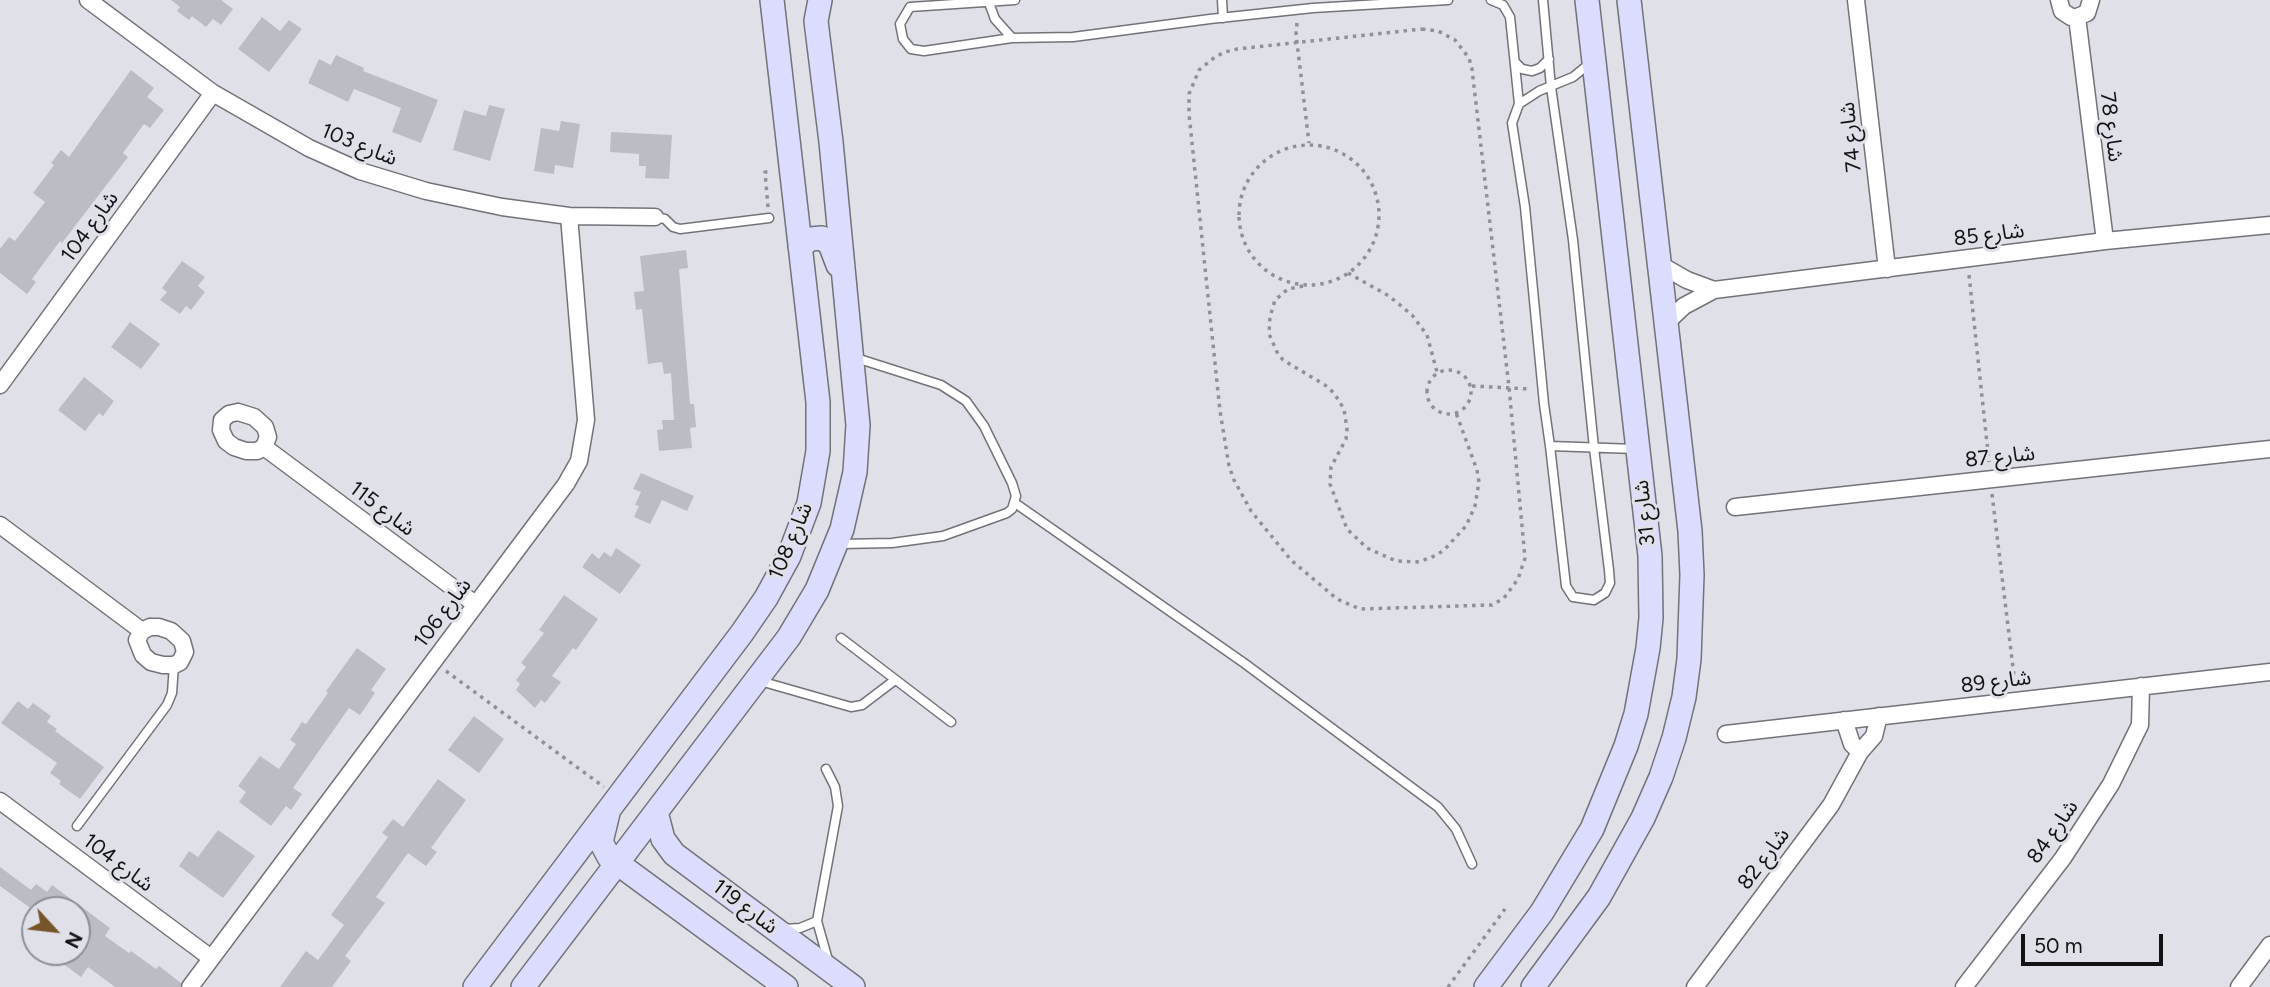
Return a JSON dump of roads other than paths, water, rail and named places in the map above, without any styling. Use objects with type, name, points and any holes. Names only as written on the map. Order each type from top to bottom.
[{"type":"street","name":"شارع 103","points":[[88,0],[213,93],[309,148],[360,171],[467,200],[569,215],[656,217]]},
{"type":"street","name":"شارع 108","points":[[475,987],[754,616],[785,564],[800,530],[815,475],[819,426],[816,377],[772,0]]},
{"type":"street","name":"شارع 108","points":[[523,987],[757,680],[804,614],[837,544],[851,498],[858,447],[852,356],[816,21],[820,0]]},
{"type":"street","name":"شارع 31","points":[[1486,987],[1542,912],[1592,829],[1626,746],[1643,681],[1648,648],[1651,587],[1587,0]]},
{"type":"street","name":"شارع 31","points":[[1533,987],[1573,936],[1623,857],[1661,777],[1684,697],[1691,620],[1690,531],[1629,0]]},
{"type":"street","name":"شارع 74","points":[[1856,0],[1887,269]]},
{"type":"street","points":[[2059,0],[2062,11],[2077,18],[2087,13],[2091,0]]},
{"type":"street","name":"شارع 78","points":[[2077,18],[2105,241]]},
{"type":"street","name":"شارع 104","points":[[0,385],[213,93]]},
{"type":"street","name":"شارع 106","points":[[190,987],[566,484],[579,461],[586,420],[569,215]]},
{"type":"street","name":"شارع 85","points":[[1665,323],[1684,306],[1714,290],[2105,241],[2270,225]]},
{"type":"street","points":[[800,247],[816,237],[827,240],[844,277]]},
{"type":"street","name":"شارع 85","points":[[1659,264],[1714,290]]},
{"type":"street","name":"شارع 115","points":[[264,447],[475,604]]},
{"type":"street","name":"شارع 87","points":[[1735,507],[2270,449]]},
{"type":"street","points":[[0,526],[142,631],[159,627],[178,636],[185,652],[180,662],[174,666],[157,664],[143,655],[138,645],[142,631]]},
{"type":"street","name":"شارع 89","points":[[1726,734],[2270,672]]},
{"type":"street","name":"شارع 84","points":[[1965,987],[2063,858],[2111,784],[2140,725],[2141,687]]},
{"type":"street","name":"شارع 82","points":[[1695,987],[1830,804],[1860,752],[1874,736],[1879,716]]},
{"type":"street","points":[[1844,720],[1852,744],[1860,752]]},
{"type":"street","name":"شارع 104","points":[[0,801],[211,958]]},
{"type":"street","points":[[614,801],[601,842],[605,852],[617,864]]},
{"type":"street","name":"شارع 119","points":[[656,812],[663,839],[674,854],[853,987]]},
{"type":"street","name":"شارع 119","points":[[617,864],[786,987]]},
{"type":"street","points":[[1496,987],[1534,937],[1542,912]]},
{"type":"street","points":[[2239,987],[2270,945]]},
{"type":"lane","points":[[1015,0],[910,7],[900,24],[903,39],[911,49],[924,51],[1012,38],[1073,37],[1298,10],[1448,0]]},
{"type":"lane","points":[[1222,0],[1223,18]]},
{"type":"lane","points":[[1491,0],[1503,5],[1510,17],[1519,104],[1512,123],[1525,207],[1566,586],[1573,597],[1594,600],[1605,593],[1609,583],[1573,240],[1551,87],[1543,0]]},
{"type":"lane","points":[[988,1],[995,19],[1012,38]]},
{"type":"lane","points":[[1515,62],[1522,69],[1532,72],[1549,59]]},
{"type":"lane","points":[[1519,104],[1539,91],[1573,77],[1593,59]]},
{"type":"lane","points":[[656,217],[665,219],[673,227],[680,229],[769,218]]},
{"type":"lane","points":[[837,544],[892,543],[943,536],[1001,516],[1012,509],[1015,503],[1014,489],[1006,472],[976,413],[965,401],[940,385],[852,356]]},
{"type":"lane","points":[[1550,446],[1638,449]]},
{"type":"lane","points":[[1015,503],[1244,663],[1438,807],[1455,829],[1472,864]]},
{"type":"lane","points":[[841,638],[951,723]]},
{"type":"lane","points":[[77,826],[167,705],[172,693],[174,666]]},
{"type":"lane","points":[[757,680],[851,707],[862,705],[895,680]]},
{"type":"lane","points":[[826,769],[835,787],[838,806],[817,921],[823,947],[834,973]]},
{"type":"lane","points":[[772,927],[790,930],[817,921]]}]
